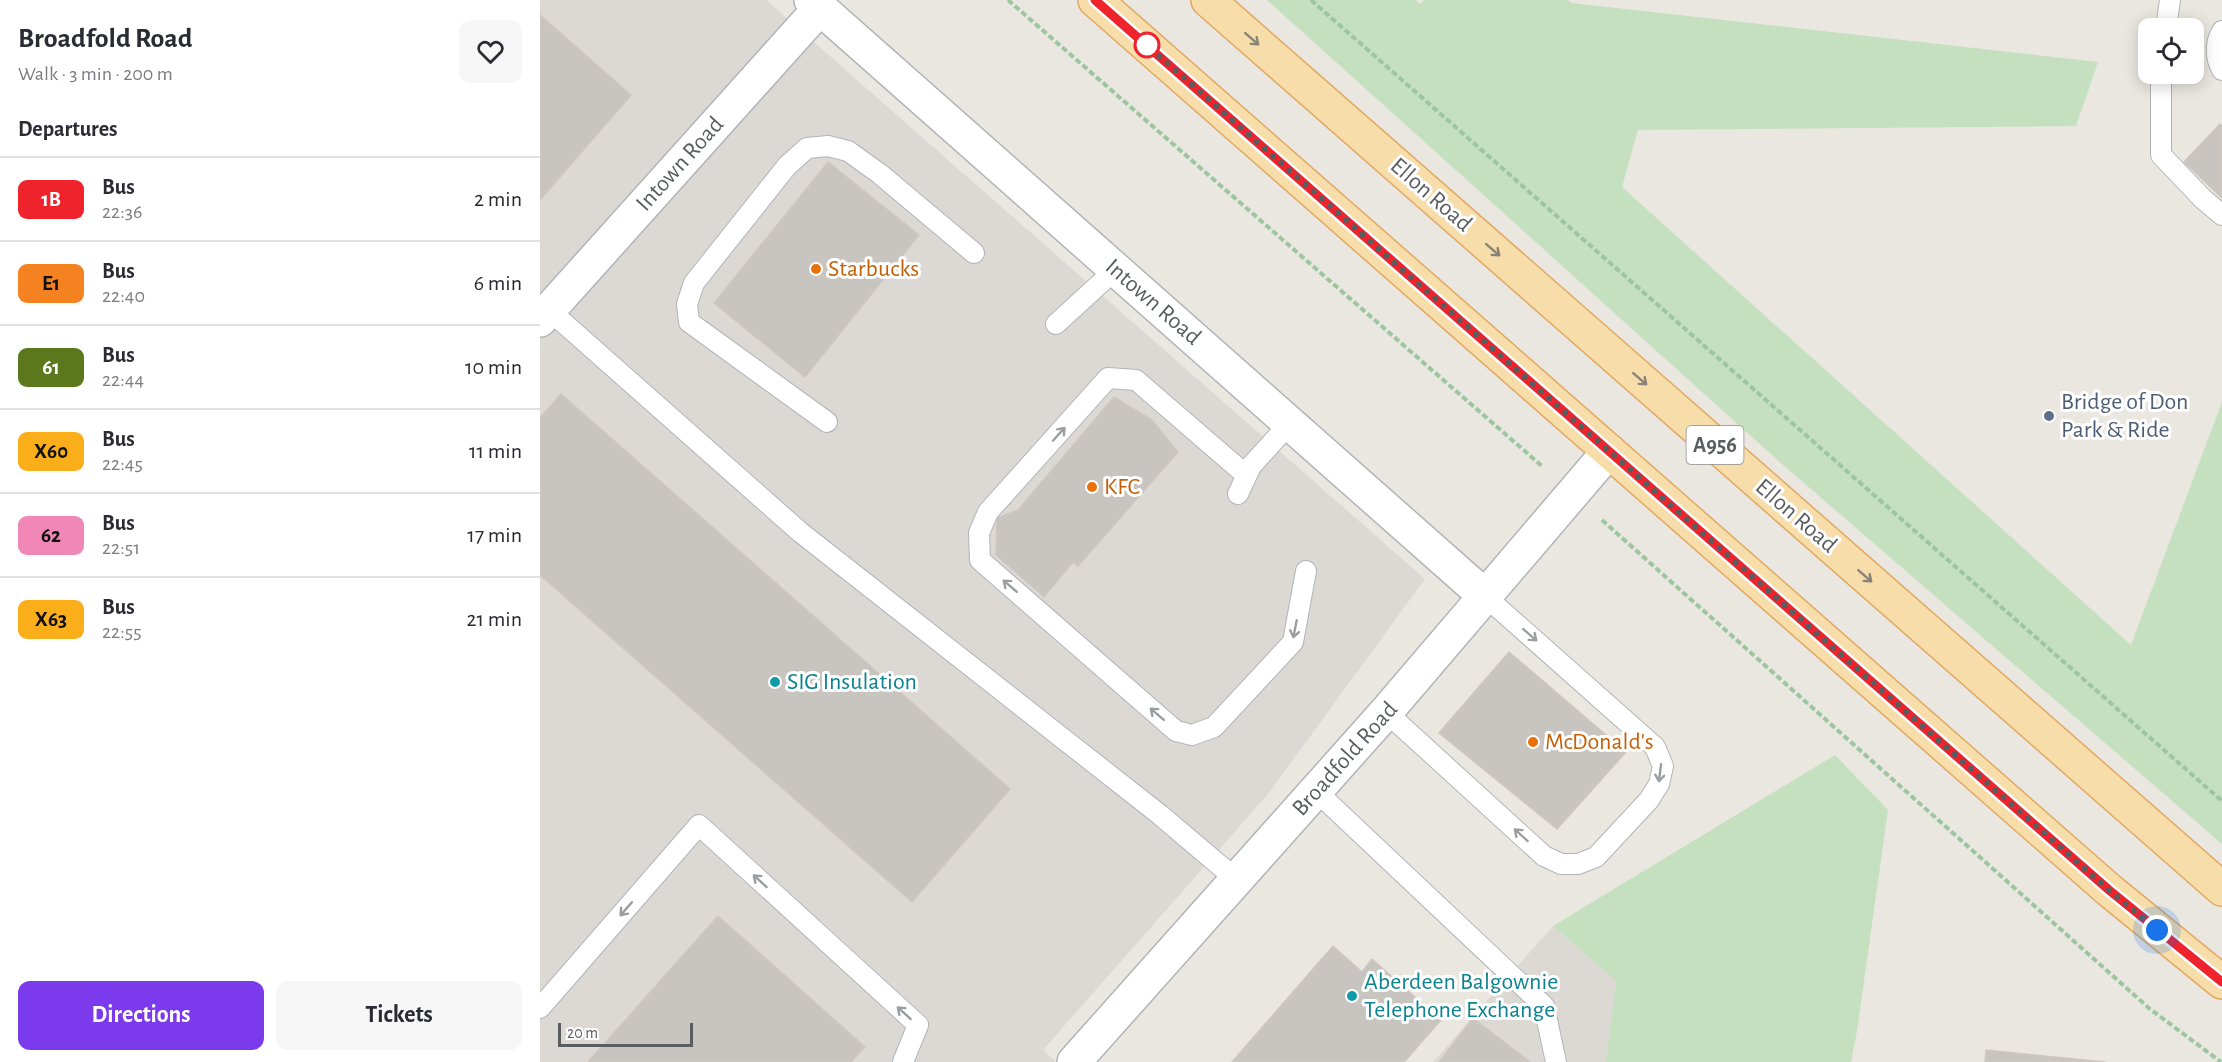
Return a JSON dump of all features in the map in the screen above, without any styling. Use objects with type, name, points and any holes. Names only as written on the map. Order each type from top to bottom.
[{"type":"main road","points":[[1095,0],[2109,890],[2222,982]]},
{"type":"main road","name":"Ellon Road","points":[[1208,0],[2222,889]]},
{"type":"street","name":"Intown Road","points":[[544,315],[815,4],[1486,597]]},
{"type":"street","name":"Broadfold Road","points":[[1074,1062],[1386,712],[1609,451]]},
{"type":"lane","points":[[2167,18],[2170,0]]},
{"type":"lane","points":[[2222,31],[2217,39],[2217,60],[2222,70]]},
{"type":"lane","points":[[2161,84],[2161,155],[2203,199],[2222,215]]},
{"type":"lane","points":[[827,422],[689,322],[687,304],[694,283],[788,166],[807,148],[828,146],[848,151],[880,174],[974,253]]},
{"type":"lane","points":[[1056,324],[1116,269]]},
{"type":"lane","points":[[544,315],[800,532],[1149,807],[1237,880]]},
{"type":"lane","points":[[1246,475],[1136,380],[1108,378],[988,512],[979,532],[980,560],[1176,731],[1192,735],[1214,728],[1293,642],[1306,571]]},
{"type":"lane","points":[[1238,494],[1251,466],[1290,423]]},
{"type":"lane","points":[[1386,712],[1544,856],[1561,864],[1578,864],[1596,857],[1649,800],[1659,784],[1663,766],[1655,747],[1486,597]]},
{"type":"lane","points":[[1316,791],[1544,1005],[1556,1062]]},
{"type":"lane","points":[[540,1008],[699,825],[918,1025],[903,1062]]},
{"type":"path","points":[[1008,0],[1546,470]]},
{"type":"path","points":[[1311,0],[2222,801]]},
{"type":"path","points":[[1607,524],[2150,1010],[2221,1062]]},
{"type":"shaded area","points":[[540,0],[766,0],[1425,579],[1268,794],[1043,1050],[1056,1062],[540,1062]]},
{"type":"shaded area","points":[[1553,926],[1616,981],[1606,1062],[1433,1062]]},
{"type":"green space","points":[[1267,0],[1416,0],[1420,4],[1424,0],[1567,0],[1572,3],[2098,62],[2076,126],[1638,130],[1622,187],[2131,645],[2222,402],[2222,844],[1782,464]]},
{"type":"green space","points":[[1835,755],[1888,810],[1851,1062],[1606,1062],[1616,981],[1553,926]]},
{"type":"building","points":[[540,15],[631,95],[540,200]]},
{"type":"building","points":[[2220,124],[2222,126],[2222,198],[2184,162]]},
{"type":"building","name":"Starbucks","points":[[828,162],[919,235],[805,377],[714,303]]},
{"type":"building","name":"SIG Insulation","points":[[561,394],[1010,789],[912,902],[540,575],[540,418]]},
{"type":"building","name":"KFC","points":[[1114,397],[1152,420],[1178,452],[1078,566],[1073,562],[1044,597],[996,555],[997,518],[1018,510]]},
{"type":"building","name":"McDonald's","points":[[1509,652],[1626,752],[1557,829],[1439,733]]},
{"type":"building","points":[[718,916],[865,1047],[851,1062],[588,1062]]},
{"type":"building","name":"Aberdeen Balgownie Telephone Exchange","points":[[1333,946],[1362,972],[1372,959],[1441,1020],[1404,1062],[1232,1062]]},
{"type":"building","points":[[1473,1018],[1530,1062],[1439,1062]]},
{"type":"building","points":[[1986,1050],[2044,1056],[2044,1062],[1985,1062]]},
{"type":"building","points":[[2044,1056],[2106,1062],[2044,1062]]},
{"type":"bus line","name":"1B","points":[[1095,0],[2109,890],[2222,982]]},
{"type":"place","name":"Starbucks","points":[[816,269]]},
{"type":"place","name":"Bridge of Don Park & Ride","points":[[2049,416]]},
{"type":"place","name":"KFC","points":[[1092,487]]},
{"type":"place","name":"SIG Insulation","points":[[775,682]]},
{"type":"place","name":"McDonald's","points":[[1533,742]]},
{"type":"place","name":"Aberdeen Balgownie Telephone Exchange","points":[[1352,996]]},
{"type":"route","points":[[1147,45],[1141,40],[2157,930]]}]
